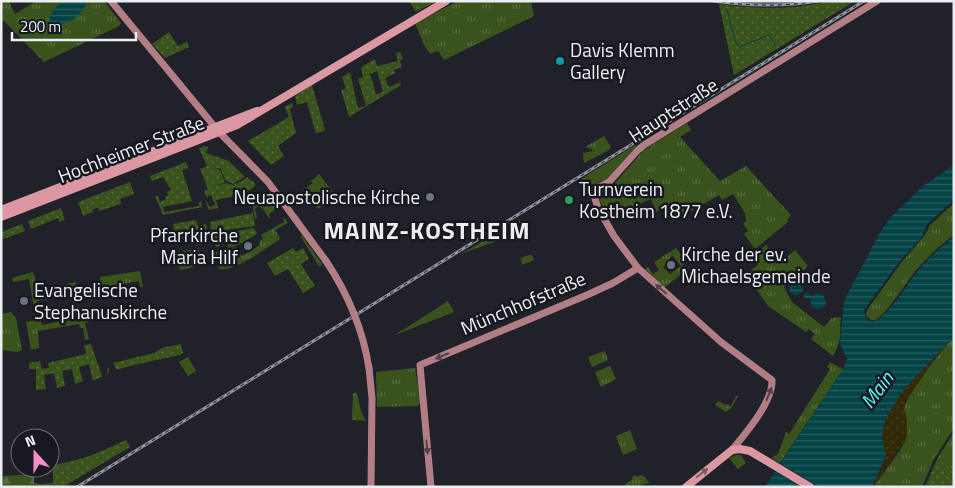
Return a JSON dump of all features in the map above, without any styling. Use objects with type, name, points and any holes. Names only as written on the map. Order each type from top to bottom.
[{"type":"main road","name":"Hochheimer Straße","points":[[1,217],[270,106],[446,1]]},
{"type":"main road","name":"Hochheimer Straße","points":[[1,210],[217,129]]},
{"type":"main road","points":[[732,450],[750,451],[810,487]]},
{"type":"main road","name":"Hauptstraße","points":[[686,487],[732,450]]},
{"type":"street","points":[[111,1],[217,129],[268,182],[326,261],[342,287],[353,312],[369,368],[372,407],[371,487]]},
{"type":"street","name":"Hauptstraße","points":[[732,450],[744,436],[769,396],[772,380],[721,342],[638,268],[614,236],[598,208],[595,199],[597,188],[610,182],[644,145],[877,1]]},
{"type":"street","name":"Münchhofstraße","points":[[431,487],[420,365],[587,295],[613,283],[638,268]]},
{"type":"street","points":[[744,436],[745,443],[750,451]]},
{"type":"green space","points":[[1,1],[9,1],[15,14],[36,1],[104,1],[121,23],[119,26],[44,62],[4,21],[1,22]]},
{"type":"green space","points":[[409,1],[437,1],[416,12]]},
{"type":"green space","points":[[458,1],[531,1],[534,16],[444,60],[438,51],[430,54],[415,23]]},
{"type":"green space","points":[[829,1],[855,1],[734,75],[719,4],[774,8],[802,6]]},
{"type":"green space","points":[[169,32],[178,46],[187,42],[189,47],[165,58],[152,44]]},
{"type":"green space","points":[[400,52],[403,59],[400,60],[402,67],[394,70],[395,73],[385,78],[389,87],[400,82],[401,85],[349,117],[341,90],[346,89],[342,77],[350,72],[358,108],[366,106],[358,79],[363,77],[361,67],[375,59],[377,66],[398,61],[396,53]],"holes":[[[377,71],[383,92],[376,94],[370,74]]]},
{"type":"green space","points":[[312,85],[325,130],[316,134],[307,102],[297,105],[295,96]]},
{"type":"green space","points":[[292,103],[293,107],[290,109],[296,133],[278,146],[284,156],[271,165],[248,141],[289,117],[285,107]]},
{"type":"green space","points":[[687,123],[691,130],[680,137],[720,181],[746,166],[791,215],[787,220],[788,222],[755,249],[744,234],[748,231],[743,224],[746,221],[745,213],[733,194],[722,200],[719,195],[674,221],[666,206],[656,212],[651,199],[608,218],[599,199],[599,193],[614,184],[644,150]]},
{"type":"green space","points":[[604,136],[611,147],[609,150],[584,163],[583,153],[593,151],[585,147]]},
{"type":"green space","points":[[640,142],[607,179],[591,190],[592,197],[581,179]]},
{"type":"green space","points":[[208,147],[206,153],[229,161],[245,177],[233,184],[225,180],[221,169],[213,167],[220,170],[225,182],[214,187],[226,183],[233,185],[247,177],[256,184],[253,188],[233,197],[216,200],[218,208],[209,210],[204,198],[210,207],[215,205],[211,195],[206,197],[204,191],[208,189],[200,169],[207,166],[199,148]]},
{"type":"green space","points":[[186,162],[188,168],[182,170],[192,201],[163,207],[164,212],[199,206],[201,201],[202,207],[163,215],[155,196],[158,196],[160,202],[166,199],[165,197],[168,196],[167,192],[171,190],[163,177],[152,181],[150,176]]},
{"type":"green space","points":[[319,174],[336,196],[318,209],[303,190],[313,183],[311,181]]},
{"type":"green space","points":[[130,182],[134,194],[120,199],[121,204],[99,211],[98,207],[92,210],[93,212],[83,216],[78,202]]},
{"type":"green space","points":[[269,193],[277,206],[276,209],[269,214],[269,218],[263,209],[258,206],[255,209],[257,218],[255,219],[252,204]]},
{"type":"green space","points":[[954,203],[954,235],[934,251],[917,269],[880,317],[875,320],[870,319],[866,315],[867,310],[901,263],[925,235],[930,225]]},
{"type":"green space","points":[[61,208],[65,220],[59,222],[58,218],[31,229],[28,221]]},
{"type":"green space","points":[[253,213],[255,226],[211,232],[210,222]]},
{"type":"green space","points":[[285,218],[288,223],[275,230],[280,238],[279,240],[234,267],[219,269],[215,252],[236,247],[242,256],[260,245],[259,242],[263,239],[261,235],[284,222],[283,219]]},
{"type":"green space","points":[[196,220],[198,226],[206,224],[208,234],[176,239],[173,224]]},
{"type":"green space","points":[[520,220],[526,230],[461,254]]},
{"type":"green space","points":[[22,224],[25,231],[1,240],[1,232]]},
{"type":"green space","points":[[254,228],[257,234],[236,246],[228,248],[228,237],[219,239],[220,246],[216,247],[212,235]]},
{"type":"green space","points":[[302,235],[322,264],[321,266],[318,265],[301,237]]},
{"type":"green space","points":[[766,245],[780,263],[795,250],[808,266],[784,287],[792,302],[824,327],[832,318],[841,317],[839,341],[833,356],[811,339],[815,334],[809,329],[806,332],[768,306],[746,274],[758,265],[753,256]]},
{"type":"green space","points":[[198,248],[203,265],[180,270],[179,266],[175,267],[172,254]]},
{"type":"green space","points":[[293,248],[296,252],[303,248],[309,259],[301,264],[315,286],[303,293],[288,269],[275,276],[267,263]]},
{"type":"green space","points":[[676,248],[687,262],[681,266],[685,271],[664,288],[645,269],[648,267],[653,274],[659,270],[654,262]],"holes":[[[672,255],[681,266],[670,274],[663,267],[671,260],[669,259]]]},
{"type":"green space","points":[[532,255],[534,260],[522,265],[521,258]]},
{"type":"green space","points":[[140,271],[143,287],[140,287],[139,281],[95,289],[95,286],[101,285],[100,277]]},
{"type":"green space","points":[[33,272],[39,291],[76,282],[77,290],[87,290],[81,291],[81,294],[37,301],[38,308],[34,308],[29,279],[13,282],[12,278]]},
{"type":"green space","points":[[448,301],[454,312],[395,335]]},
{"type":"green space","points":[[11,312],[16,318],[22,350],[17,352],[1,350],[1,314]]},
{"type":"green space","points":[[91,316],[92,321],[85,323],[89,339],[85,340],[83,328],[80,328],[79,324],[38,331],[39,348],[31,350],[26,322],[40,319],[42,325]]},
{"type":"green space","points":[[954,337],[954,428],[934,459],[922,487],[873,487],[906,439],[904,409],[906,403],[917,384]]},
{"type":"green space","points":[[91,344],[102,376],[105,375],[93,381],[89,364],[79,367],[83,381],[75,384],[72,369],[62,371],[65,386],[57,388],[54,373],[44,375],[46,389],[36,390],[36,369],[29,369],[29,363],[40,361],[42,369],[49,368],[48,363],[86,354],[84,345]]},
{"type":"green space","points":[[181,344],[183,353],[180,355],[119,369],[116,369],[113,363],[154,353],[162,348]]},
{"type":"green space","points":[[605,351],[608,360],[592,367],[588,357]]},
{"type":"green space","points":[[188,357],[196,371],[188,376],[179,362]]},
{"type":"green space","points":[[830,362],[843,369],[780,463],[771,458],[778,454],[786,432],[789,434],[830,369],[827,367]]},
{"type":"green space","points":[[610,366],[616,379],[601,387],[595,372]]},
{"type":"green space","points":[[415,368],[421,401],[418,406],[377,407],[376,372]]},
{"type":"green space","points":[[353,393],[357,393],[361,411],[366,421],[352,420]]},
{"type":"green space","points":[[736,396],[738,396],[732,407],[726,412],[715,405],[718,401],[731,406]]},
{"type":"green space","points":[[630,430],[637,449],[623,455],[616,436]]},
{"type":"green space","points":[[954,432],[954,470],[937,459]]},
{"type":"green space","points":[[126,440],[130,447],[63,487],[53,487],[53,478],[60,478],[60,464],[90,456]]},
{"type":"green space","points":[[741,455],[746,463],[738,469],[729,458]]},
{"type":"green space","points":[[937,459],[954,470],[954,487],[925,487]]},
{"type":"green space","points":[[635,475],[637,477],[644,476],[649,483],[640,487],[626,487],[625,484],[633,479],[632,477]]},
{"type":"green space","points":[[1,476],[34,478],[34,483],[53,483],[53,487],[1,487]]},
{"type":"sand","points":[[949,342],[931,364],[906,401],[904,409],[907,420],[906,440],[872,487],[874,426],[924,364]]},
{"type":"water","points":[[64,1],[88,1],[81,12],[72,20],[61,24],[49,22],[50,15]]},
{"type":"water","name":"Main","points":[[954,165],[954,200],[927,224],[922,237],[900,261],[864,310],[866,319],[873,322],[879,319],[891,307],[925,262],[954,237],[954,337],[904,389],[885,419],[882,438],[886,455],[872,487],[765,487],[843,369],[847,359],[840,344],[844,301],[879,234],[890,218],[923,186]]},
{"type":"water","points":[[806,271],[811,273],[813,278],[811,283],[806,285],[801,283],[799,278],[801,273]]},
{"type":"water","points":[[796,281],[801,283],[803,288],[801,293],[796,295],[791,293],[789,288],[791,283]]},
{"type":"water","points":[[807,292],[811,296],[818,293],[823,295],[826,302],[824,307],[817,309],[812,307],[810,299],[804,297],[804,294]]},
{"type":"pier","points":[[778,462],[819,487],[800,487],[773,470]]},
{"type":"waterway","points":[[727,9],[735,41],[739,47],[769,35],[776,46]]},
{"type":"railway","points":[[714,1],[766,5],[818,1]]},
{"type":"railway","points":[[77,487],[864,1]]},
{"type":"place","name":"Davis Klemm Gallery","points":[[560,61]]},
{"type":"place","name":"Neuapostolische Kirche","points":[[430,197]]},
{"type":"place","name":"Turnverein Kostheim 1877 e.V.","points":[[569,200]]},
{"type":"place","name":"Pfarrkirche Maria Hilf","points":[[248,246]]},
{"type":"place","name":"Kirche der ev. Michaelsgemeinde","points":[[671,265]]},
{"type":"place","name":"Evangelische Stephanuskirche","points":[[24,301]]},
{"type":"district","name":"MAINZ-KOSTHEIM","points":[[427,231]]}]
